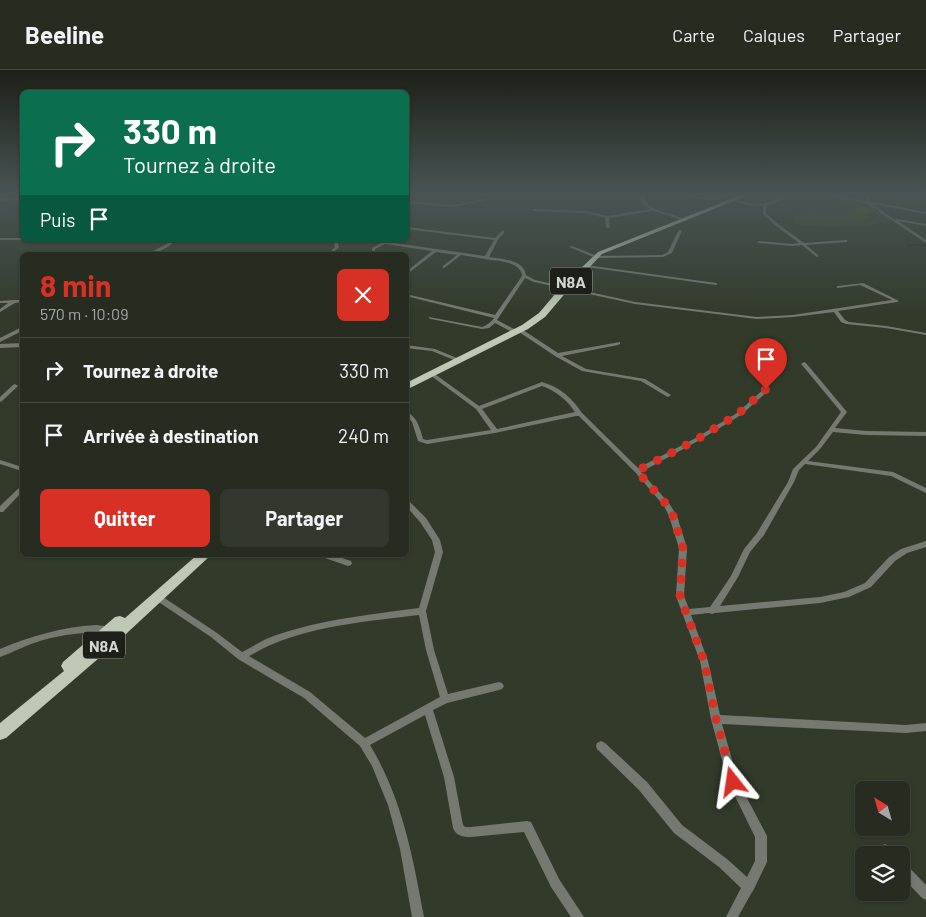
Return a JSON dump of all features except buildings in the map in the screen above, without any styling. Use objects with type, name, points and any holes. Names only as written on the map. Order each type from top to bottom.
[{"type":"highway","name":"N8A","points":[[409,386],[521,331],[542,315],[562,287],[587,266],[596,250],[637,235]]},
{"type":"highway","name":"N8A","points":[[409,380],[512,330],[540,309],[593,256],[643,235]]},
{"type":"highway","name":"N8A","points":[[0,723],[193,557]]},
{"type":"highway","name":"N8A","points":[[0,732],[72,673],[203,557]]},
{"type":"street","points":[[459,235],[496,239]]},
{"type":"street","points":[[486,258],[500,235]]},
{"type":"street","points":[[571,247],[593,256],[610,258],[668,254],[674,247],[679,235]]},
{"type":"street","points":[[790,235],[817,256]]},
{"type":"street","points":[[916,235],[926,242]]},
{"type":"street","points":[[0,239],[20,239]]},
{"type":"street","points":[[759,242],[804,244],[846,240]]},
{"type":"street","points":[[153,252],[172,242]]},
{"type":"street","points":[[332,252],[337,247],[338,242]]},
{"type":"street","points":[[378,242],[508,262],[520,266],[524,272],[524,276],[504,308],[487,327],[482,328],[431,318]]},
{"type":"street","points":[[374,252],[373,249],[384,243]]},
{"type":"street","points":[[409,272],[436,250]]},
{"type":"street","points":[[444,268],[460,254]]},
{"type":"street","points":[[587,266],[716,284]]},
{"type":"street","points":[[524,276],[540,283],[635,303],[748,317],[774,318],[897,301],[861,284],[838,287]]},
{"type":"street","points":[[409,296],[495,320],[512,330]]},
{"type":"street","points":[[0,311],[14,301]]},
{"type":"street","points":[[0,302],[20,301]]},
{"type":"street","points":[[835,310],[843,321],[848,323],[926,334]]},
{"type":"street","points":[[0,340],[20,330]]},
{"type":"street","points":[[521,331],[557,356],[584,370],[643,380],[668,395]]},
{"type":"street","points":[[557,356],[618,343]]},
{"type":"street","points":[[0,346],[20,345]]},
{"type":"street","points":[[409,346],[433,350],[454,358]]},
{"type":"street","points":[[712,611],[734,577],[747,551],[760,535],[791,482],[796,469],[818,448],[844,412],[804,364]]},
{"type":"street","points":[[432,374],[478,408],[495,431]]},
{"type":"street","points":[[478,408],[542,384],[550,386],[572,402],[579,414],[637,471],[667,505],[673,516],[683,548],[680,596],[704,661],[716,719],[733,782],[761,836],[761,862],[732,917]]},
{"type":"street","points":[[0,400],[15,386]]},
{"type":"street","points":[[637,471],[696,440],[738,414],[766,389]]},
{"type":"street","points":[[409,415],[415,422],[420,440],[427,442],[495,431],[579,414]]},
{"type":"street","points":[[832,430],[866,433],[926,434]]},
{"type":"street","points":[[0,462],[20,468]]},
{"type":"street","points":[[802,462],[893,474],[926,491]]},
{"type":"street","points":[[0,510],[20,491]]},
{"type":"street","points":[[409,506],[436,540],[439,552],[422,611],[430,650],[445,700]]},
{"type":"street","points":[[687,612],[820,600],[846,595],[868,585],[892,559],[904,551],[926,544]]},
{"type":"street","points":[[331,557],[348,563]]},
{"type":"street","points":[[157,598],[214,635],[241,656],[307,695],[364,743],[375,760],[403,837],[418,917]]},
{"type":"street","points":[[241,656],[268,642],[292,634],[422,611]]},
{"type":"street","points":[[0,653],[42,637],[68,630],[88,628],[110,629]]},
{"type":"street","points":[[364,743],[445,700],[500,686]]},
{"type":"street","points":[[428,710],[449,777],[458,828],[463,832],[471,832],[527,826],[555,883],[578,917]]},
{"type":"street","points":[[716,719],[906,729],[926,727]]},
{"type":"street","points":[[601,746],[643,786],[678,829],[723,863],[749,887]]},
{"type":"street","points":[[910,877],[926,894]]},
{"type":"waterway","points":[[907,245],[926,245]]},
{"type":"route","points":[[733,782],[716,719],[704,661],[680,596],[683,548],[673,516],[667,505],[637,471],[696,440],[738,414],[766,389]]}]
